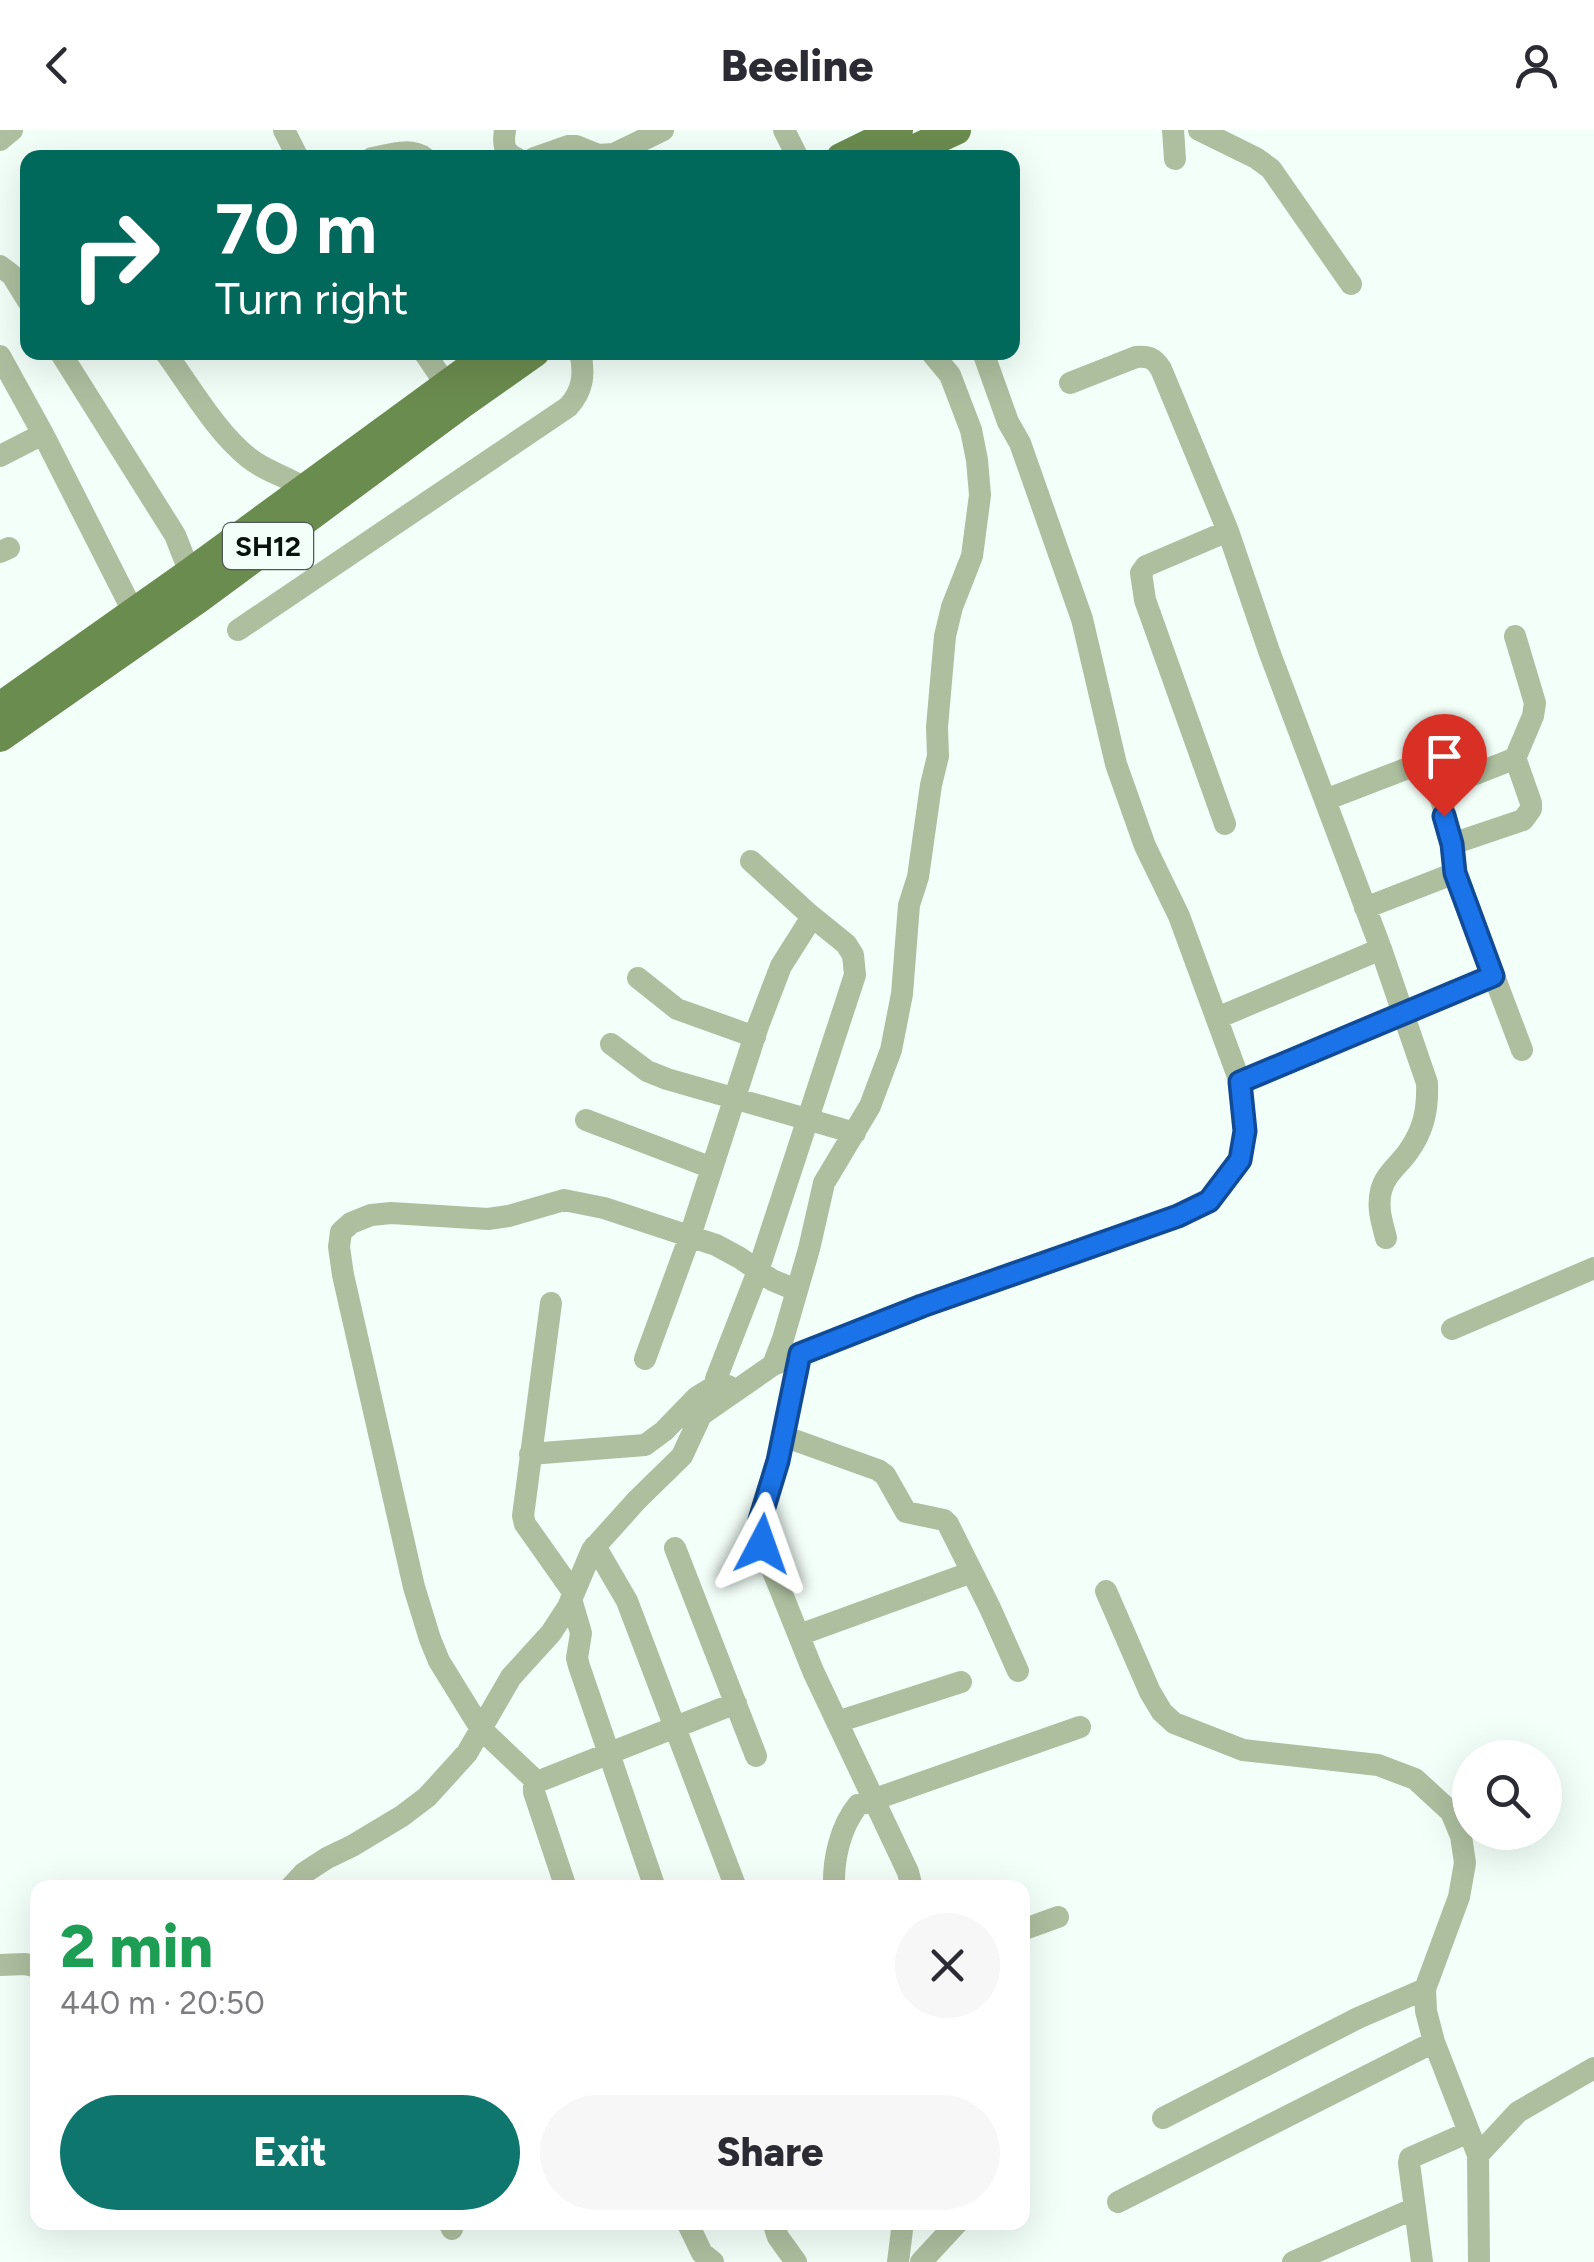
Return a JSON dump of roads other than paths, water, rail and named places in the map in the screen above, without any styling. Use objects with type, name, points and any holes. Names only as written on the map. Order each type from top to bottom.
[{"type":"main road","points":[[857,150],[898,130]]},
{"type":"main road","points":[[0,708],[140,624],[190,573],[304,488],[453,395],[485,360]]},
{"type":"main road","name":"SH12","points":[[0,737],[140,624],[453,395],[520,360]]},
{"type":"street","points":[[0,140],[12,130]]},
{"type":"street","points":[[622,150],[663,130]]},
{"type":"street","points":[[1173,130],[1175,159]]},
{"type":"street","points":[[1199,130],[1271,169],[1350,284]]},
{"type":"street","points":[[557,150],[568,146],[583,150]]},
{"type":"street","points":[[0,266],[20,288]]},
{"type":"street","points":[[0,356],[140,624]]},
{"type":"street","points":[[1070,384],[1136,357],[1156,360],[1228,531],[1427,1083],[1425,1120],[1380,1192],[1378,1211],[1386,1238]]},
{"type":"street","points":[[65,360],[174,536],[190,573]]},
{"type":"street","points":[[171,360],[230,440],[250,459],[304,488]]},
{"type":"street","points":[[429,360],[453,395]]},
{"type":"street","points":[[238,630],[568,407],[578,397],[583,381],[581,360]]},
{"type":"street","points":[[773,1364],[784,1339],[824,1183],[870,1106],[891,1050],[902,994],[909,905],[918,877],[938,756],[946,636],[952,607],[972,556],[980,495],[971,430],[950,374],[938,360]]},
{"type":"street","points":[[298,1880],[427,1797],[468,1753],[510,1677],[551,1633],[595,1546],[682,1456],[701,1415],[773,1364],[922,1306],[1178,1216],[1209,1201],[1240,1160],[1245,1131],[1240,1082],[1179,916],[1146,846],[1116,764],[1082,619],[1020,443],[1008,422],[986,360]]},
{"type":"street","points":[[0,456],[43,434]]},
{"type":"street","points":[[1224,824],[1145,600],[1141,573],[1146,566],[1228,531]]},
{"type":"street","points":[[1452,844],[1522,820],[1531,810],[1514,761],[1535,703],[1514,636]]},
{"type":"street","points":[[1436,789],[1505,760],[1514,761]]},
{"type":"street","points":[[1325,800],[1416,765],[1428,768],[1452,844],[1455,873],[1522,1050]]},
{"type":"street","points":[[715,1388],[758,1272],[856,974],[853,955],[846,944],[751,861]]},
{"type":"street","points":[[1365,908],[1455,873]]},
{"type":"street","points":[[645,1359],[781,966],[812,916]]},
{"type":"street","points":[[1217,1018],[1380,950]]},
{"type":"street","points":[[1240,1082],[1493,976]]},
{"type":"street","points":[[638,978],[676,1009],[755,1037]]},
{"type":"street","points":[[610,1044],[647,1071],[667,1079],[855,1133]]},
{"type":"street","points":[[586,1120],[712,1168]]},
{"type":"street","points":[[537,1782],[480,1729],[439,1661],[414,1587],[343,1275],[339,1247],[342,1232],[351,1222],[371,1214],[488,1219],[564,1200],[604,1208],[716,1245],[772,1280],[796,1290]]},
{"type":"street","points":[[1452,1328],[1594,1268]]},
{"type":"street","points":[[551,1303],[524,1504],[525,1524],[572,1596],[581,1633],[578,1666],[651,1880]]},
{"type":"street","points":[[800,1354],[760,1520],[762,1544],[910,1880]]},
{"type":"street","points":[[530,1454],[645,1445],[697,1397],[715,1388],[746,1384]]},
{"type":"street","points":[[783,1436],[878,1470],[885,1475],[906,1512],[936,1516],[948,1524],[1018,1671]]},
{"type":"street","points":[[595,1546],[627,1601],[733,1880]]},
{"type":"street","points":[[674,1548],[756,1756]]},
{"type":"street","points":[[799,1635],[972,1572]]},
{"type":"street","points":[[1106,1591],[1150,1692],[1174,1723],[1243,1750],[1378,1764],[1415,1779],[1451,1812],[1461,1836],[1465,1863],[1459,1896],[1425,1989],[1426,2011],[1434,2042],[1478,2155],[1479,2262]]},
{"type":"street","points":[[838,1722],[961,1682]]},
{"type":"street","points":[[563,1880],[534,1792],[537,1782],[736,1703]]},
{"type":"street","points":[[834,1880],[836,1853],[850,1815],[858,1805],[1080,1727]]},
{"type":"street","points":[[1030,1927],[1058,1917]]},
{"type":"street","points":[[0,1965],[30,1965]]},
{"type":"street","points":[[1162,2118],[1358,2018],[1425,1989]]},
{"type":"street","points":[[1118,2202],[1434,2042]]},
{"type":"street","points":[[1478,2155],[1518,2112],[1594,2068]]},
{"type":"street","points":[[1422,2262],[1408,2163],[1410,2158],[1469,2132]]},
{"type":"street","points":[[1294,2262],[1415,2208]]},
{"type":"street","points":[[692,2230],[702,2253],[712,2262]]},
{"type":"street","points":[[776,2230],[796,2262]]},
{"type":"street","points":[[898,2262],[902,2230]]},
{"type":"street","points":[[921,2262],[951,2230]]}]
